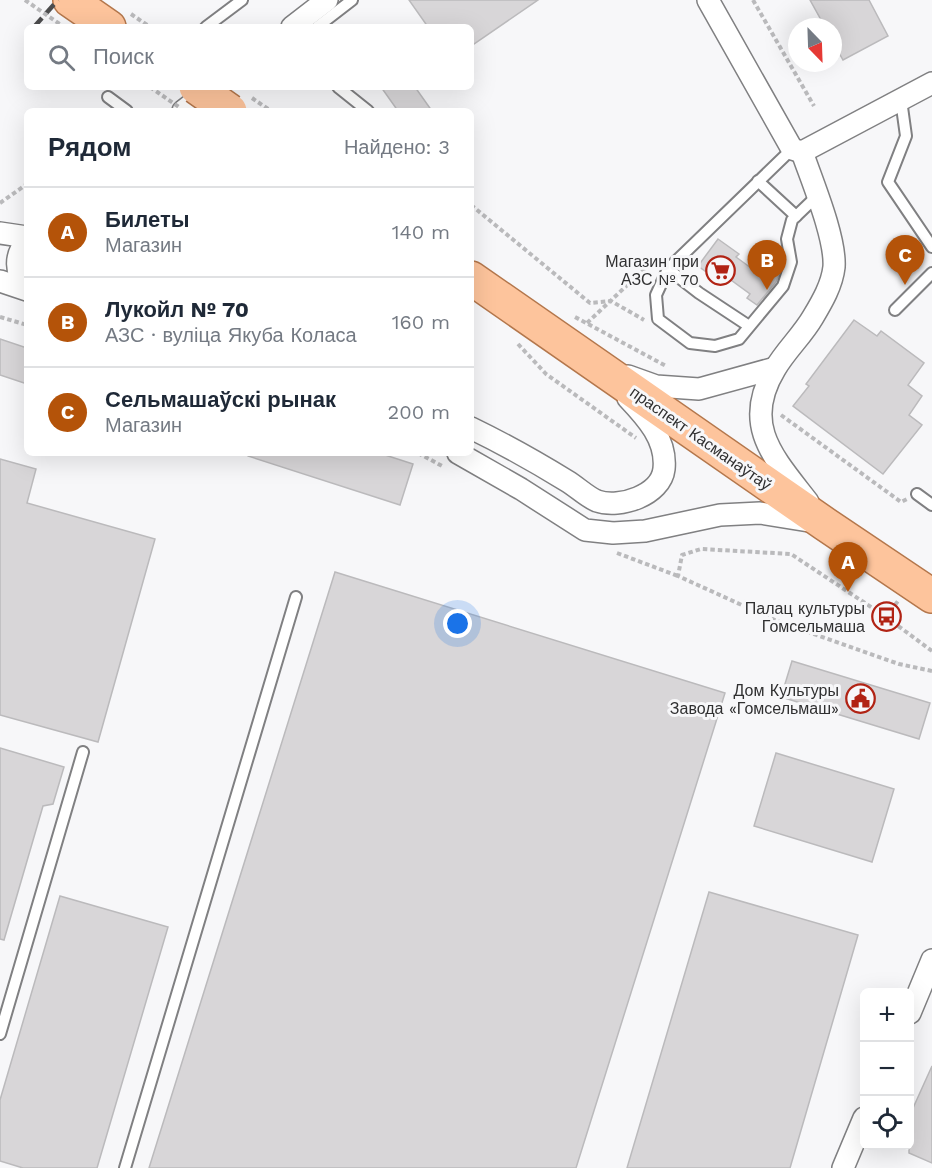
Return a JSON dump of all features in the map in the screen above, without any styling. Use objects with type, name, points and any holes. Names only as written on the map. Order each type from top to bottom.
[{"type":"main road","points":[[70,0],[105,24]]},
{"type":"main road","points":[[200,90],[226,108]]},
{"type":"main road","name":"праспект Касманаўтаў","points":[[474,280],[922,589]]},
{"type":"street","points":[[296,24],[327,0]]},
{"type":"street","points":[[708,0],[797,151],[817,196],[829,234],[834,266],[821,303],[804,333],[775,368],[760,399],[761,428],[775,460],[825,524]]},
{"type":"street","points":[[797,151],[932,83]]},
{"type":"street","points":[[188,108],[210,90]]},
{"type":"street","points":[[0,233],[24,237]]},
{"type":"street","points":[[24,247],[18,256],[17,266],[24,284]]},
{"type":"street","points":[[0,281],[24,287]]},
{"type":"street","points":[[594,363],[656,386],[699,389],[775,368]]},
{"type":"street","points":[[474,430],[531,460],[597,501],[615,503],[641,496],[657,485],[663,472],[665,457],[661,440],[639,410],[594,363]]},
{"type":"street","points":[[463,456],[585,530],[613,534],[645,531],[720,514],[760,513],[825,524]]},
{"type":"street","points":[[914,1001],[932,960]]},
{"type":"street","points":[[843,1168],[860,1128]]},
{"type":"lane","points":[[210,24],[242,0]]},
{"type":"lane","points":[[321,24],[352,0]]},
{"type":"lane","points":[[342,90],[364,108]]},
{"type":"lane","points":[[108,98],[123,108]]},
{"type":"lane","points":[[901,100],[906,136],[888,183],[932,247]]},
{"type":"lane","points":[[797,151],[758,181],[668,269],[656,296],[658,320],[690,343],[715,346],[739,339],[783,286],[791,262],[787,239],[792,220],[817,196]]},
{"type":"lane","points":[[758,181],[796,216]]},
{"type":"lane","points":[[668,269],[749,326]]},
{"type":"lane","points":[[895,310],[932,273]]},
{"type":"lane","points":[[917,494],[932,505]]},
{"type":"lane","points":[[125,1168],[296,597]]},
{"type":"lane","points":[[0,1034],[83,752]]},
{"type":"path","points":[[25,0],[60,24]]},
{"type":"path","points":[[753,0],[814,106]]},
{"type":"path","points":[[154,90],[180,108]]},
{"type":"path","points":[[0,203],[24,186]]},
{"type":"path","points":[[474,207],[590,303],[611,301],[587,323]]},
{"type":"path","points":[[570,314],[657,362],[675,369]]},
{"type":"path","points":[[0,317],[24,324]]},
{"type":"path","points":[[512,337],[546,374],[638,440]]},
{"type":"path","points":[[778,413],[901,502]]},
{"type":"path","points":[[932,651],[886,617],[791,554],[701,549],[682,555],[678,576],[777,621],[899,664],[932,671]]},
{"type":"building","points":[[409,0],[538,0],[474,44],[474,24],[426,24]]},
{"type":"building","points":[[810,0],[869,0],[888,36],[843,60],[842,18],[820,18]]},
{"type":"building","points":[[383,90],[417,90],[430,108],[396,108]]},
{"type":"building","points":[[718,239],[739,254],[736,257],[762,276],[768,267],[779,275],[757,305],[747,298],[750,294],[724,275],[719,281],[698,266]]},
{"type":"building","points":[[854,320],[877,336],[881,331],[924,363],[908,385],[922,396],[909,415],[922,425],[883,474],[793,406],[809,386],[806,384]]},
{"type":"building","points":[[0,339],[24,347],[24,383],[0,375]]},
{"type":"building","points":[[248,456],[388,456],[413,464],[400,505]]},
{"type":"building","points":[[0,459],[36,469],[27,503],[155,539],[98,742],[0,715]]},
{"type":"building","points":[[335,572],[725,693],[576,1168],[149,1168]]},
{"type":"building","points":[[792,661],[930,703],[919,739],[781,697]]},
{"type":"building","points":[[0,748],[64,767],[53,804],[43,806],[4,940],[0,939]]},
{"type":"building","points":[[776,753],[894,789],[872,862],[754,826]]},
{"type":"building","points":[[709,892],[858,935],[790,1168],[627,1168]]},
{"type":"building","points":[[60,896],[168,927],[97,1168],[23,1168],[0,1161],[0,1100]]},
{"type":"building","points":[[932,1066],[932,1163],[909,1153],[909,1150],[914,1150],[914,1106]]},
{"type":"railway","points":[[37,24],[58,0]]},
{"type":"place","name":"Магазин при АЗС № 70","points":[[720,270]]},
{"type":"place","name":"Сельмашаўскі рынак","points":[[905,285]]},
{"type":"place","name":"Лукойл № 70","points":[[767,290]]},
{"type":"place","name":"Билеты","points":[[848,592]]},
{"type":"place","name":"Палац культуры Гомсельмаша","points":[[886,617]]},
{"type":"place","name":"Дом Культуры Завода «Гомсельмаш»","points":[[860,699]]}]
